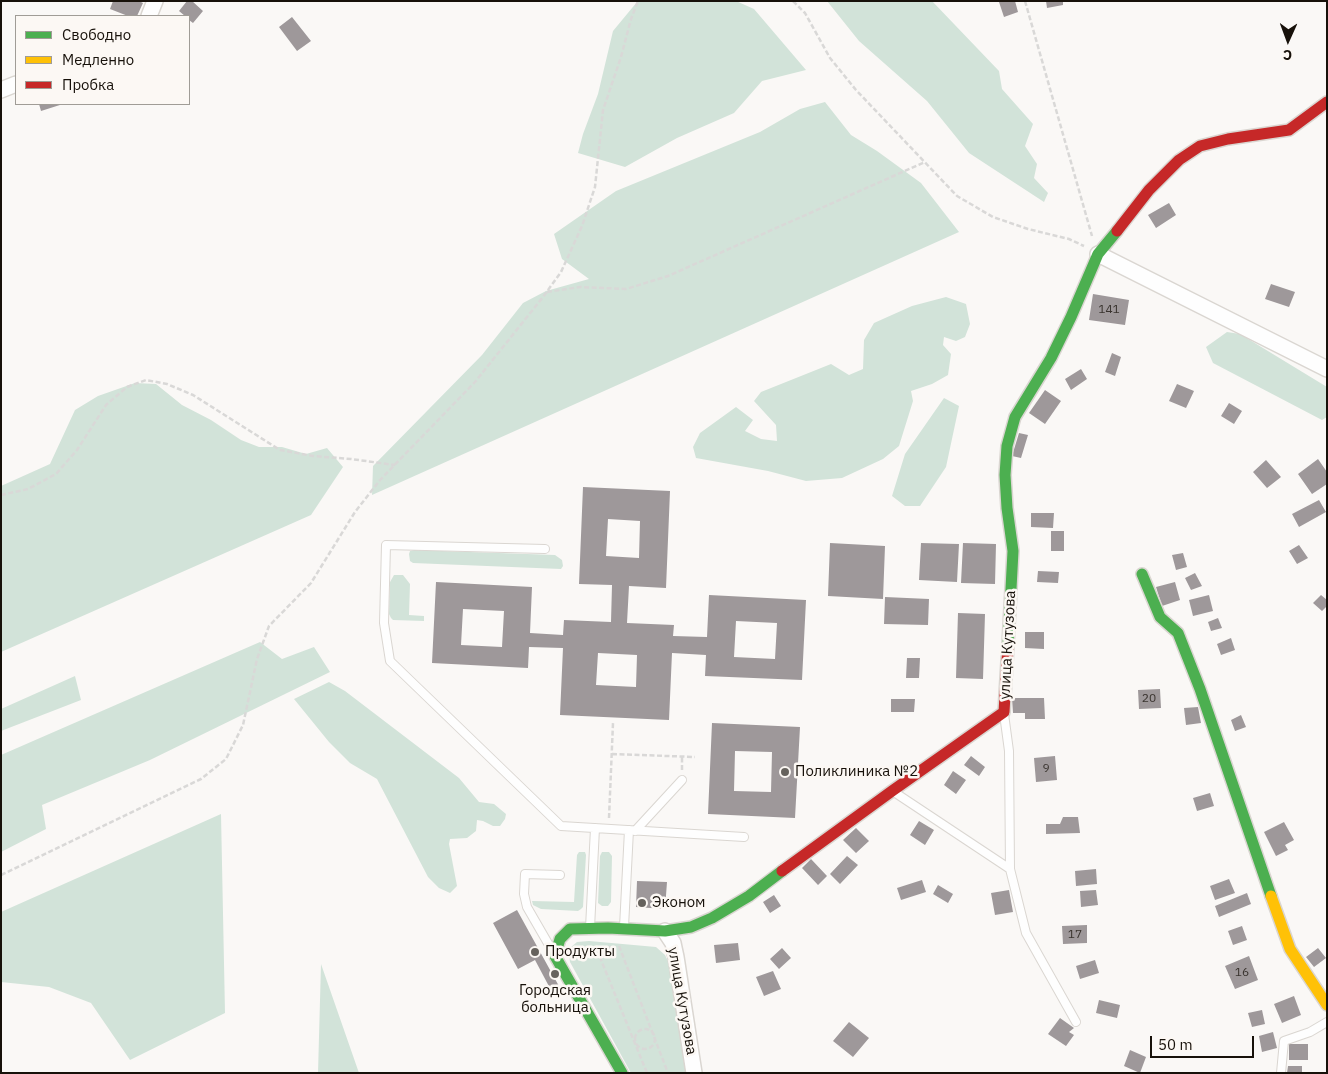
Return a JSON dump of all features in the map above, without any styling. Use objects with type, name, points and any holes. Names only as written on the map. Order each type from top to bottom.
[{"type":"street","points":[[149,15],[155,1]]},
{"type":"street","points":[[1,90],[15,84]]},
{"type":"street","name":"улица Кутузова","points":[[555,956],[560,939],[570,929],[624,928],[665,931],[691,927],[705,921],[749,896],[1004,712],[1013,551],[1007,508],[1005,474],[1007,446],[1014,417],[1051,358],[1098,254],[1149,190],[1179,160],[1200,146],[1228,139],[1290,130],[1327,102]]},
{"type":"street","points":[[1098,254],[1327,368]]},
{"type":"street","points":[[1142,574],[1160,617],[1178,633],[1200,689],[1290,949],[1327,1005]]},
{"type":"street","name":"улица Кутузова","points":[[665,931],[673,944],[676,957],[694,1073]]},
{"type":"street","points":[[555,956],[622,1073]]},
{"type":"lane","points":[[544,549],[386,545],[384,623],[390,661],[562,826],[744,837]]},
{"type":"lane","points":[[1004,712],[1009,751],[1010,869],[1026,933],[1076,1022]]},
{"type":"lane","points":[[624,928],[632,830],[682,780]]},
{"type":"lane","points":[[892,791],[1010,869]]},
{"type":"lane","points":[[590,928],[594,828]]},
{"type":"lane","points":[[555,956],[527,907],[524,894],[525,874],[560,875]]},
{"type":"lane","points":[[1281,1073],[1284,1041],[1310,1032],[1327,1022]]},
{"type":"path","points":[[1,876],[201,779],[226,759],[243,725],[257,659],[269,626],[311,583],[355,512],[380,480],[475,382],[547,292],[565,264],[582,226],[595,187],[602,110],[621,58],[631,19],[638,1]]},
{"type":"path","points":[[793,1],[805,13],[830,58],[856,90],[957,196],[993,216],[1028,229],[1070,239],[1098,254]]},
{"type":"path","points":[[1025,1],[1098,254]]},
{"type":"path","points":[[547,292],[580,287],[626,288],[668,276],[926,162]]},
{"type":"path","points":[[1,495],[28,489],[56,474],[77,450],[106,405],[127,387],[146,380],[167,384],[193,395],[280,450],[313,456],[395,465]]},
{"type":"path","points":[[609,829],[613,723]]},
{"type":"path","points":[[612,754],[695,757]]},
{"type":"path","points":[[647,1073],[597,950],[619,945],[668,1073]]},
{"type":"path","points":[[635,1042],[637,1032],[642,1029],[649,1030],[654,1034]]},
{"type":"path","points":[[635,1042],[642,1048],[648,1048],[653,1044],[654,1034]]},
{"type":"green space","points":[[736,1],[754,9],[806,70],[762,81],[734,113],[677,138],[625,167],[578,153],[598,94],[613,31],[637,2]]},
{"type":"green space","points":[[827,1],[932,1],[999,71],[1002,89],[1033,124],[1025,146],[1037,164],[1034,178],[1048,193],[1044,202],[969,153],[927,101],[859,41]]},
{"type":"green space","points":[[825,102],[851,135],[877,151],[921,183],[959,232],[372,495],[373,466],[482,355],[523,303],[546,291],[589,279],[562,259],[554,234],[616,191],[760,132],[800,109]]},
{"type":"green space","points":[[946,297],[966,304],[970,324],[965,337],[956,341],[944,337],[943,345],[951,354],[948,375],[932,384],[911,391],[913,401],[899,446],[883,459],[842,478],[806,481],[768,471],[696,458],[693,447],[700,433],[736,407],[753,420],[745,431],[761,439],[777,441],[776,425],[754,401],[761,392],[831,364],[849,375],[863,369],[864,340],[874,323],[912,306]]},
{"type":"green space","points":[[1227,332],[1240,334],[1327,387],[1327,417],[1322,420],[1213,363],[1206,347]]},
{"type":"green space","points":[[135,383],[156,384],[182,405],[211,420],[241,440],[259,447],[282,447],[306,454],[327,448],[343,467],[311,515],[1,652],[1,486],[50,464],[75,410],[98,396]]},
{"type":"green space","points":[[944,398],[959,406],[946,467],[920,506],[905,506],[892,496],[905,454]]},
{"type":"green space","points":[[410,551],[555,555],[562,560],[563,566],[561,569],[413,563],[410,561],[409,554]]},
{"type":"green space","points":[[394,575],[403,575],[410,584],[409,615],[424,616],[424,621],[393,620],[391,618],[389,614],[390,582]]},
{"type":"green space","points":[[260,642],[282,659],[314,647],[330,672],[150,760],[42,805],[46,829],[1,852],[1,755]]},
{"type":"green space","points":[[75,676],[81,700],[1,731],[1,709]]},
{"type":"green space","points":[[329,682],[345,691],[459,778],[479,802],[494,804],[506,814],[500,826],[493,826],[477,820],[476,831],[467,838],[450,839],[449,844],[457,886],[450,893],[439,888],[428,877],[377,779],[350,763],[329,742],[294,699]]},
{"type":"green space","points":[[221,814],[225,1013],[130,1060],[91,1003],[49,987],[1,982],[1,912]]},
{"type":"green space","points":[[579,852],[585,852],[586,855],[583,907],[578,911],[541,909],[533,905],[532,901],[574,902],[577,855]]},
{"type":"green space","points":[[602,852],[609,852],[612,856],[611,902],[608,906],[602,906],[598,903],[600,856]]},
{"type":"green space","points":[[589,941],[656,947],[665,955],[668,961],[687,1073],[631,1073],[570,962],[569,954],[571,947],[577,942]]},
{"type":"green space","points":[[321,964],[359,1073],[318,1073]]},
{"type":"building","points":[[113,1],[139,1],[143,3],[137,15],[125,15],[110,9]]},
{"type":"building","points":[[187,1],[192,1],[203,11],[193,23],[190,21],[190,15],[184,15],[179,11]]},
{"type":"building","points":[[1015,1],[1018,12],[1004,17],[999,2]]},
{"type":"building","points":[[1046,1],[1063,1],[1063,5],[1047,8]]},
{"type":"building","points":[[292,17],[311,41],[297,51],[279,27]]},
{"type":"building","points":[[39,105],[60,105],[41,111]]},
{"type":"building","points":[[1169,203],[1176,215],[1156,228],[1148,215]]},
{"type":"building","points":[[1271,284],[1295,292],[1289,307],[1265,299]]},
{"type":"building","points":[[1093,294],[1129,300],[1125,325],[1089,320]]},
{"type":"building","points":[[1112,353],[1121,357],[1115,376],[1105,372]]},
{"type":"building","points":[[1081,369],[1087,379],[1071,390],[1065,379]]},
{"type":"building","points":[[1177,384],[1194,391],[1186,408],[1169,401]]},
{"type":"building","points":[[1045,390],[1061,401],[1045,424],[1029,413]]},
{"type":"building","points":[[1229,403],[1242,411],[1234,424],[1221,416]]},
{"type":"building","points":[[1019,433],[1028,435],[1021,458],[1012,456]]},
{"type":"building","points":[[1318,459],[1327,472],[1327,484],[1312,494],[1298,474]]},
{"type":"building","points":[[1266,460],[1281,477],[1267,488],[1253,472]]},
{"type":"building","points":[[583,487],[670,491],[666,588],[629,586],[627,623],[674,625],[673,636],[707,637],[709,595],[806,600],[802,680],[705,676],[706,655],[672,653],[669,720],[560,715],[563,648],[529,647],[528,668],[432,663],[436,582],[532,587],[530,633],[563,635],[564,620],[611,622],[612,585],[579,584]],"holes":[[[608,519],[640,521],[639,558],[606,556]],[[463,609],[504,611],[502,647],[461,645]],[[736,621],[777,623],[775,659],[734,657]],[[598,653],[637,655],[636,687],[596,685]]]},
{"type":"building","points":[[1319,500],[1326,512],[1299,527],[1292,514]]},
{"type":"building","points":[[1031,513],[1054,513],[1053,528],[1031,527]]},
{"type":"building","points":[[1051,531],[1064,531],[1064,551],[1051,551]]},
{"type":"building","points":[[830,543],[885,546],[883,599],[828,596]]},
{"type":"building","points":[[921,543],[959,544],[957,582],[919,580]]},
{"type":"building","points":[[963,543],[996,544],[995,584],[961,583]]},
{"type":"building","points":[[1299,545],[1308,558],[1297,564],[1289,551]]},
{"type":"building","points":[[1183,553],[1187,567],[1176,570],[1172,555]]},
{"type":"building","points":[[1038,571],[1059,572],[1058,583],[1037,582]]},
{"type":"building","points":[[1195,573],[1202,586],[1191,590],[1185,578]]},
{"type":"building","points":[[1175,582],[1180,600],[1162,606],[1156,587]]},
{"type":"building","points":[[1209,595],[1213,611],[1193,616],[1189,600]]},
{"type":"building","points":[[1321,595],[1327,600],[1327,606],[1322,611],[1313,603]]},
{"type":"building","points":[[885,597],[929,599],[928,625],[884,624]]},
{"type":"building","points":[[958,613],[985,614],[983,679],[956,678]]},
{"type":"building","points":[[1218,618],[1222,628],[1211,631],[1208,622]]},
{"type":"building","points":[[1025,632],[1044,632],[1044,649],[1025,648]]},
{"type":"building","points":[[1231,638],[1235,650],[1221,655],[1217,644]]},
{"type":"building","points":[[907,658],[920,658],[919,678],[906,678]]},
{"type":"building","points":[[1160,689],[1161,708],[1139,709],[1138,690]]},
{"type":"building","points":[[1012,698],[1044,698],[1045,719],[1025,719],[1025,713],[1013,713]]},
{"type":"building","points":[[891,699],[915,699],[914,712],[891,712]]},
{"type":"building","points":[[1198,707],[1201,723],[1186,725],[1184,708]]},
{"type":"building","points":[[1241,715],[1246,727],[1235,731],[1231,720]]},
{"type":"building","name":"Поликлиника №2","points":[[712,723],[800,727],[795,818],[708,814]],"holes":[[[735,751],[772,752],[771,792],[734,791]]]},
{"type":"building","points":[[971,756],[985,767],[979,776],[964,765]]},
{"type":"building","points":[[1055,756],[1057,780],[1036,782],[1034,758]]},
{"type":"building","points":[[953,771],[966,780],[956,794],[944,785]]},
{"type":"building","points":[[1210,793],[1214,806],[1197,811],[1193,798]]},
{"type":"building","points":[[1063,817],[1078,817],[1080,833],[1046,834],[1046,824],[1060,824]]},
{"type":"building","points":[[919,821],[934,830],[925,845],[910,835]]},
{"type":"building","points":[[1284,822],[1294,840],[1285,845],[1288,850],[1276,856],[1264,832]]},
{"type":"building","points":[[856,828],[869,841],[856,853],[843,840]]},
{"type":"building","points":[[847,856],[858,865],[840,884],[830,874]]},
{"type":"building","points":[[811,859],[827,876],[818,885],[802,868]]},
{"type":"building","points":[[1096,869],[1097,884],[1076,886],[1075,871]]},
{"type":"building","points":[[1229,879],[1235,893],[1215,900],[1210,886]]},
{"type":"building","points":[[922,880],[926,892],[901,900],[897,888]]},
{"type":"building","points":[[637,881],[667,882],[665,909],[636,907]]},
{"type":"building","points":[[938,885],[953,894],[948,903],[933,894]]},
{"type":"building","points":[[1009,890],[1013,912],[995,915],[991,893]]},
{"type":"building","points":[[1096,890],[1098,905],[1081,907],[1080,891]]},
{"type":"building","points":[[1247,893],[1251,904],[1219,917],[1215,906]]},
{"type":"building","points":[[774,895],[781,906],[770,913],[763,902]]},
{"type":"building","points":[[517,910],[560,988],[552,992],[535,960],[518,969],[493,923]]},
{"type":"building","points":[[1087,925],[1087,943],[1063,944],[1062,926]]},
{"type":"building","points":[[1242,926],[1247,940],[1233,945],[1228,931]]},
{"type":"building","points":[[738,943],[740,960],[716,963],[714,945]]},
{"type":"building","points":[[782,948],[791,958],[779,969],[770,959]]},
{"type":"building","points":[[1318,948],[1326,958],[1314,967],[1306,957]]},
{"type":"building","points":[[1249,956],[1258,980],[1235,989],[1225,966]]},
{"type":"building","points":[[1095,960],[1099,973],[1080,979],[1076,966]]},
{"type":"building","points":[[773,971],[781,989],[764,996],[756,977]]},
{"type":"building","points":[[1294,996],[1301,1015],[1282,1023],[1274,1004]]},
{"type":"building","points":[[1099,1000],[1120,1005],[1117,1018],[1096,1013]]},
{"type":"building","points":[[1262,1010],[1265,1024],[1252,1027],[1248,1013]]},
{"type":"building","points":[[1060,1018],[1074,1028],[1069,1032],[1074,1035],[1066,1046],[1048,1034]]},
{"type":"building","points":[[849,1022],[869,1038],[853,1057],[833,1041]]},
{"type":"building","points":[[1273,1032],[1277,1048],[1262,1052],[1259,1036]]},
{"type":"building","points":[[1289,1044],[1308,1044],[1308,1060],[1289,1060]]},
{"type":"building","points":[[1130,1050],[1146,1057],[1140,1073],[1124,1066]]},
{"type":"building","points":[[1288,1066],[1302,1066],[1302,1073],[1287,1073]]},
{"type":"traffic: fast","points":[[1008,645],[1013,551],[1005,475],[1007,446],[1015,417],[1051,358],[1098,254],[1117,231]]},
{"type":"traffic: fast","points":[[1142,574],[1160,617],[1178,633],[1200,689],[1271,896]]},
{"type":"traffic: fast","points":[[622,1073],[555,956],[560,939],[570,929],[608,928],[665,931],[691,927],[712,918],[749,896],[782,871]]},
{"type":"traffic: slow","points":[[1271,896],[1290,949],[1327,1005]]},
{"type":"traffic: jam","points":[[1117,231],[1149,190],[1179,160],[1200,146],[1228,139],[1289,130],[1327,102]]},
{"type":"traffic: jam","points":[[782,871],[1004,712],[1008,645]]},
{"type":"place","name":"Поликлиника №2","points":[[785,772]]},
{"type":"place","name":"Эконом","points":[[642,903]]},
{"type":"place","name":"Продукты","points":[[535,952]]},
{"type":"place","name":"Городская больница","points":[[555,974]]}]
